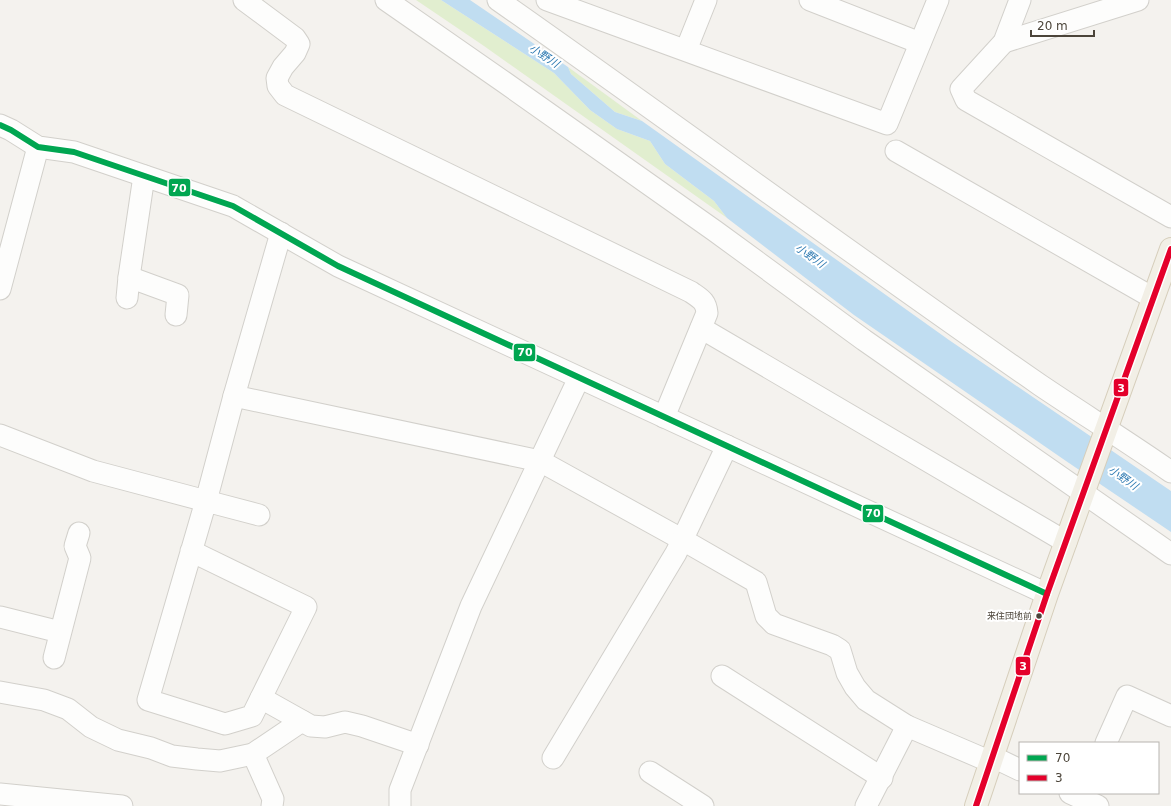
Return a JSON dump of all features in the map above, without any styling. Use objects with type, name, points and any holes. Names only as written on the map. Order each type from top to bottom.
[{"type":"main road","points":[[976,806],[1047,594],[1171,249]]},
{"type":"street","points":[[244,0],[295,38],[299,44],[295,53],[283,67],[277,78],[278,86],[285,95],[691,292],[700,298],[706,305],[707,313],[664,417]]},
{"type":"street","points":[[386,0],[709,227],[864,340],[1086,489],[1171,554]]},
{"type":"street","points":[[498,0],[1106,431],[1171,472]]},
{"type":"street","points":[[547,0],[886,124],[938,0]]},
{"type":"street","points":[[686,50],[706,0]]},
{"type":"street","points":[[810,0],[920,43]]},
{"type":"street","points":[[1020,0],[1004,42],[962,89],[966,100],[1171,217]]},
{"type":"street","points":[[1004,42],[1138,0]]},
{"type":"street","points":[[0,125],[38,147],[74,152],[233,206],[338,266],[1047,594]]},
{"type":"street","points":[[0,289],[38,147]]},
{"type":"street","points":[[896,151],[1154,298]]},
{"type":"street","points":[[127,298],[144,176]]},
{"type":"street","points":[[191,551],[306,607],[252,716],[225,724],[148,700],[191,551],[206,501],[234,396],[281,233]]},
{"type":"street","points":[[129,277],[178,295],[176,315]]},
{"type":"street","points":[[701,328],[1066,542]]},
{"type":"street","points":[[400,806],[400,790],[471,606],[579,378]]},
{"type":"street","points":[[234,396],[540,461],[756,582],[766,616],[774,624],[832,645],[840,650],[847,673],[855,687],[866,700],[907,726],[1019,770]]},
{"type":"street","points":[[0,435],[93,471],[259,515]]},
{"type":"street","points":[[553,758],[676,553],[727,446]]},
{"type":"street","points":[[54,658],[80,558],[75,546],[79,533]]},
{"type":"street","points":[[0,617],[60,632]]},
{"type":"street","points":[[722,676],[882,778]]},
{"type":"street","points":[[0,692],[44,700],[68,709],[91,727],[118,740],[152,748],[172,756],[220,760],[253,754],[302,721]]},
{"type":"street","points":[[1106,742],[1127,696],[1171,716]]},
{"type":"street","points":[[261,698],[311,726],[325,727],[344,722],[362,726],[418,745]]},
{"type":"street","points":[[866,806],[882,778],[907,726]]},
{"type":"street","points":[[253,754],[273,799],[272,806]]},
{"type":"street","points":[[650,772],[703,806]]},
{"type":"street","points":[[0,794],[122,806]]},
{"type":"green space","points":[[416,0],[441,0],[554,73],[590,110],[617,129],[650,141],[665,164],[714,201],[727,218],[484,46]]},
{"type":"green space","points":[[568,67],[642,121],[615,112],[571,74]]},
{"type":"water","name":"小野川","points":[[441,0],[470,0],[568,67],[571,74],[615,112],[642,121],[949,340],[1171,491],[1171,532],[854,315],[727,218],[714,201],[665,164],[650,141],[617,129],[590,110],[554,73]]},
{"type":"transit line","name":"70","points":[[0,125],[38,147],[74,152],[233,206],[338,266],[1047,594]]},
{"type":"transit line","name":"3","points":[[976,806],[1047,594],[1171,249]]},
{"type":"place","name":"来住団地前","points":[[1039,616]]}]
